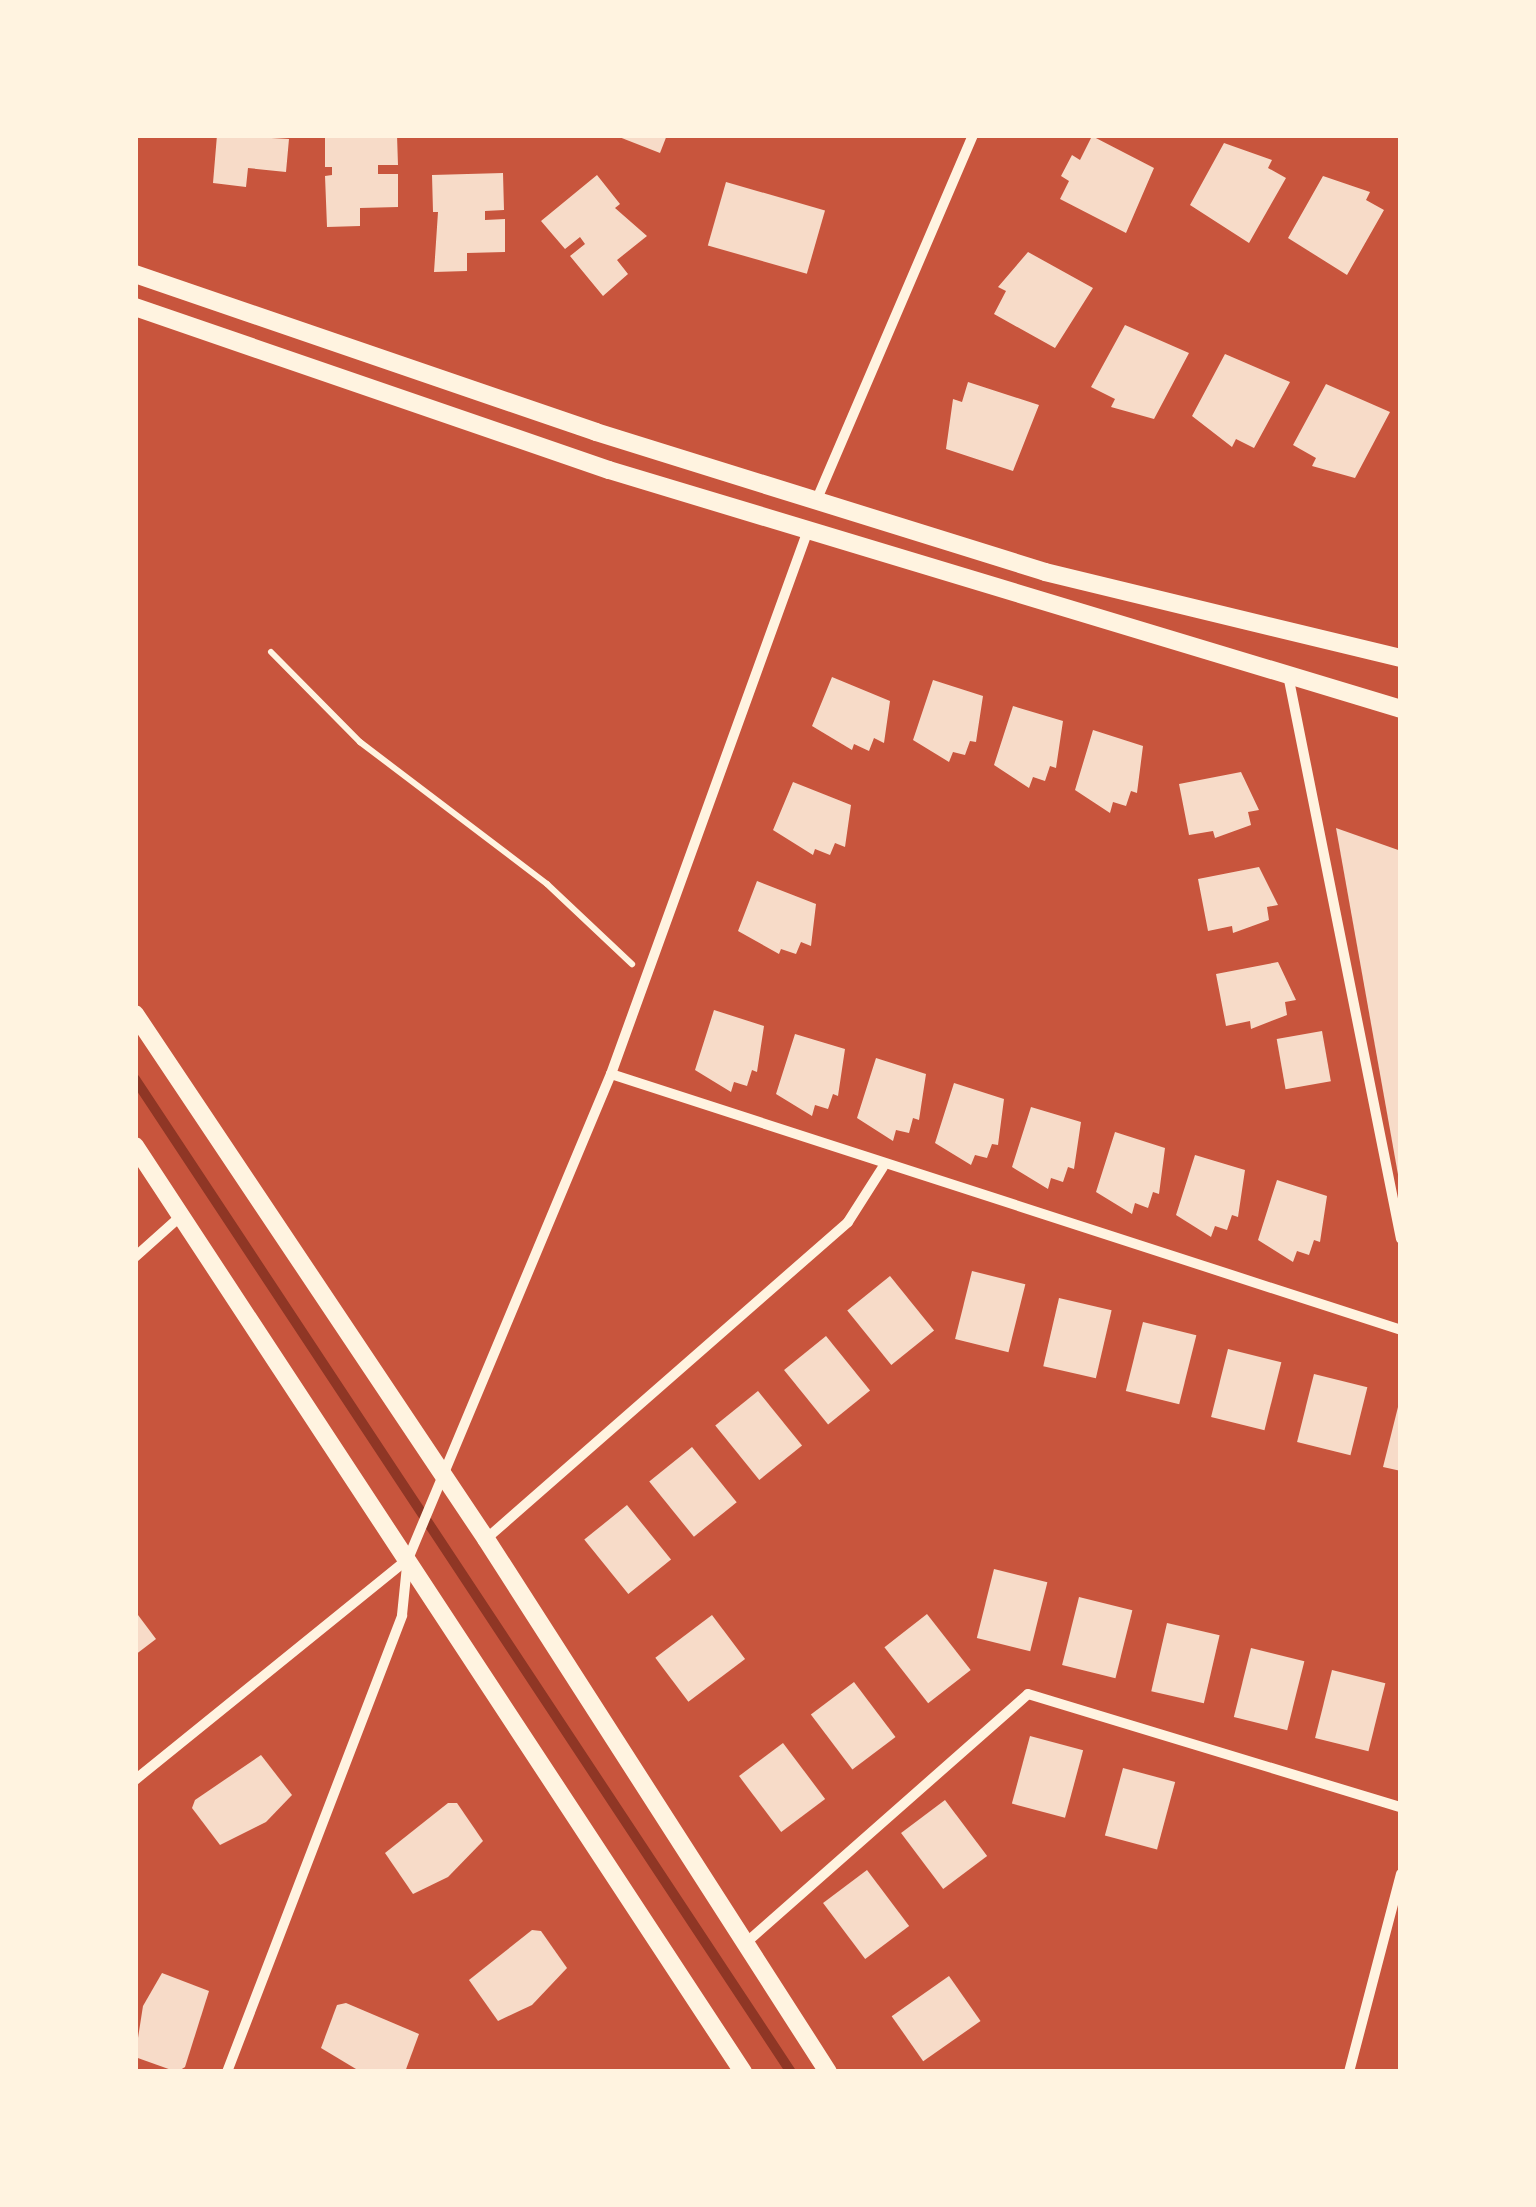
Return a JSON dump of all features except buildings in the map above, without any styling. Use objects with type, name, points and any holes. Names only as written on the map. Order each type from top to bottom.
[{"type":"street","points":[[816,499],[972,135]]},
{"type":"street","points":[[135,274],[1046,572],[1401,658]]},
{"type":"street","points":[[135,307],[609,470],[1401,708]]},
{"type":"street","points":[[226,2072],[402,1615],[410,1554],[611,1074],[808,530]]},
{"type":"street","points":[[1288,674],[1401,1239]]},
{"type":"street","points":[[135,1014],[486,1539],[828,2072]]},
{"type":"street","points":[[611,1074],[882,1167],[1401,1330]]},
{"type":"street","points":[[135,1146],[410,1554],[743,2072]]},
{"type":"street","points":[[486,1539],[848,1222],[882,1167]]},
{"type":"street","points":[[135,1257],[182,1214]]},
{"type":"street","points":[[135,1780],[410,1554]]},
{"type":"street","points":[[748,1942],[1028,1694],[1401,1807]]},
{"type":"street","points":[[1349,2072],[1401,1874]]},
{"type":"path","points":[[271,652],[360,742],[548,884],[646,978]]},
{"type":"waterway","points":[[135,1079],[791,2072]]}]
